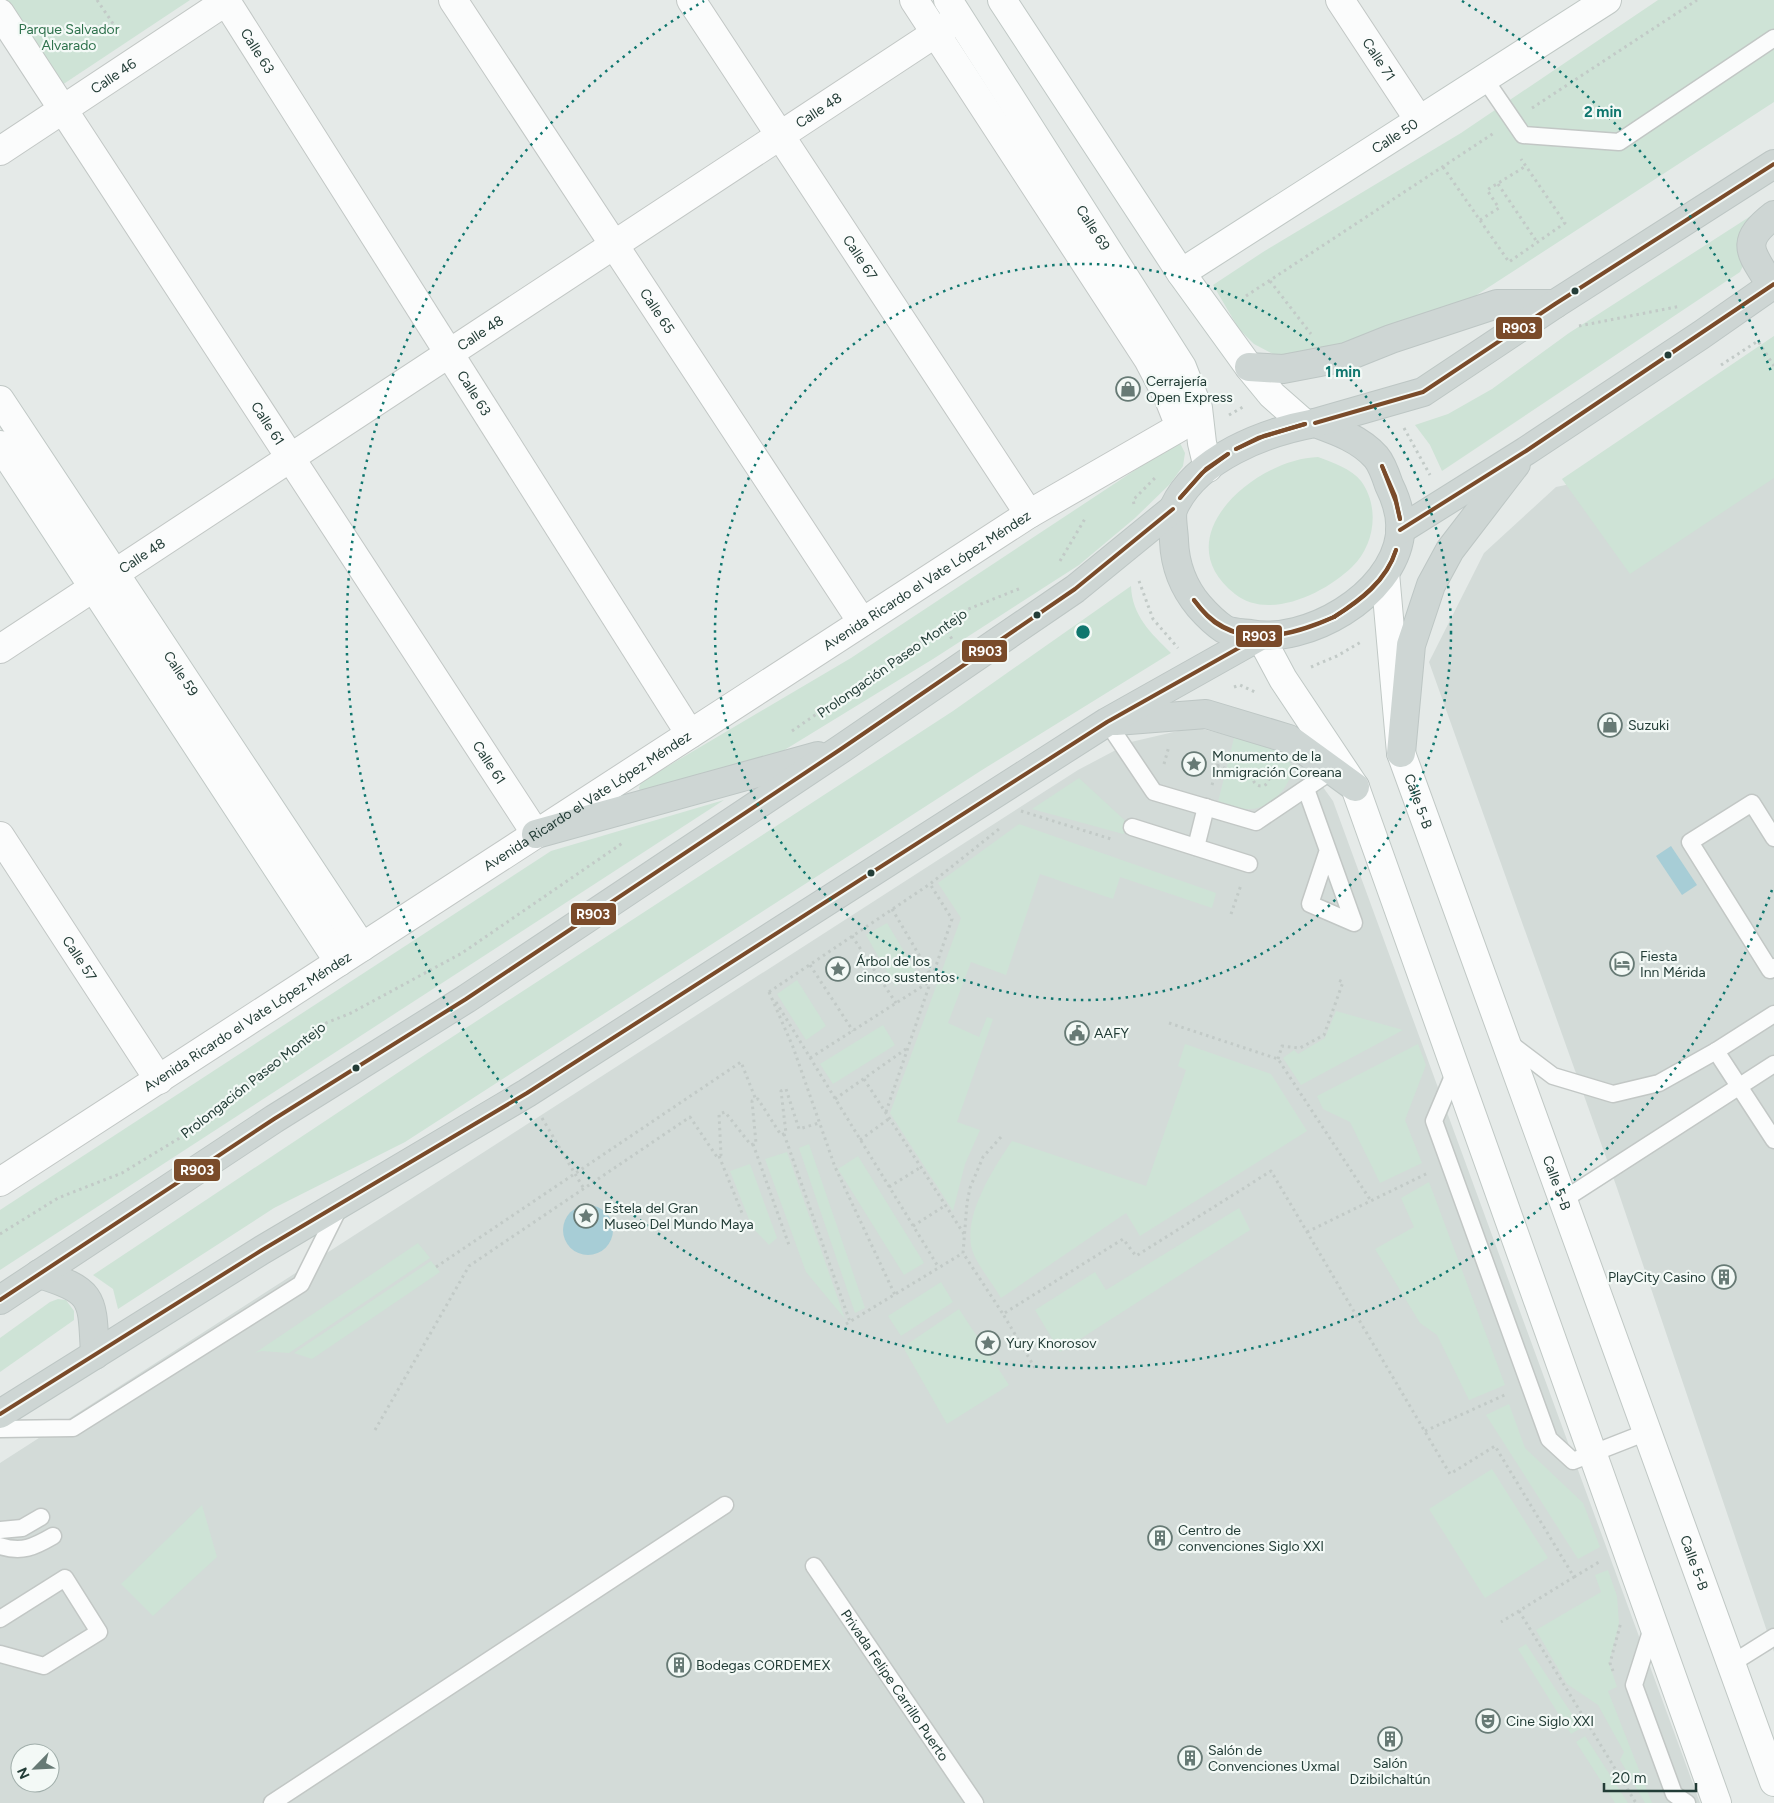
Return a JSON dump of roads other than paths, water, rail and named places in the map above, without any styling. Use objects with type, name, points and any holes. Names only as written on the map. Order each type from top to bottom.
[{"type":"main road","points":[[0,1300],[274,1119],[466,998],[841,749],[1075,589],[1173,509],[1189,487],[1208,468],[1231,452],[1269,433],[1310,424],[1423,392],[1555,304],[1774,164]]},
{"type":"main road","points":[[1400,530],[1526,451],[1701,335],[1773,284],[1751,253],[1751,237],[1774,215]]},
{"type":"main road","points":[[1249,367],[1283,369],[1346,357],[1391,339],[1497,304],[1555,304]]},
{"type":"main road","points":[[1173,509],[1174,549],[1178,571],[1189,594],[1207,615],[1226,630],[1260,636],[1294,634],[1323,622],[1367,594],[1385,573],[1395,551],[1400,530],[1398,502],[1377,458],[1346,434],[1310,424]]},
{"type":"main road","points":[[1401,753],[1411,645],[1431,585],[1450,550],[1526,451]]},
{"type":"main road","points":[[0,1414],[341,1203],[526,1093],[1107,722],[1260,636]]},
{"type":"main road","points":[[1107,722],[1206,714],[1289,739],[1355,787]]},
{"type":"main road","points":[[536,834],[841,749]]},
{"type":"main road","points":[[39,1274],[67,1282],[82,1291],[91,1306],[95,1355]]},
{"type":"street","name":"Calle 65","points":[[453,0],[862,622]]},
{"type":"street","name":"Calle 67","points":[[692,0],[1029,514]]},
{"type":"street","name":"Calle 69","points":[[914,0],[1148,359],[1169,399],[1180,427]]},
{"type":"street","points":[[1002,0],[1181,272],[1249,367],[1272,394],[1310,424]]},
{"type":"street","name":"Calle 71","points":[[1340,0],[1419,120]]},
{"type":"street","name":"Calle 50","points":[[1181,272],[1607,0]]},
{"type":"street","name":"Calle 46","points":[[0,151],[227,1]]},
{"type":"street","name":"Calle 63","points":[[227,1],[690,734]]},
{"type":"street","name":"Calle 48","points":[[0,649],[936,34],[954,9]]},
{"type":"street","name":"Calle 69","points":[[954,9],[1182,367],[1198,408],[1202,443],[1208,468]]},
{"type":"street","name":"Calle 61","points":[[0,13],[536,834]]},
{"type":"street","points":[[1019,160],[1052,162]]},
{"type":"street","name":"Calle 59","points":[[0,400],[105,580],[339,962]]},
{"type":"street","name":"Avenida Ricardo el Vate López Méndez","points":[[3,1173],[159,1080],[1029,514],[1180,427]]},
{"type":"street","name":"Calle 59","points":[[0,445],[105,580],[362,947]]},
{"type":"street","name":"Calle 5-B","points":[[1385,573],[1401,753],[1774,1782]]},
{"type":"street","points":[[1260,636],[1283,679],[1355,787],[1717,1803]]},
{"type":"street","name":"Calle 57","points":[[0,836],[159,1080]]},
{"type":"lane","points":[[1484,78],[1522,135],[1619,142],[1774,38]]},
{"type":"lane","points":[[1107,722],[1154,792],[1256,822],[1333,770]]},
{"type":"lane","points":[[1306,788],[1328,850]]},
{"type":"lane","points":[[1774,838],[1752,803],[1690,842],[1770,970],[1774,968]]},
{"type":"lane","points":[[1196,847],[1206,807]]},
{"type":"lane","points":[[1132,827],[1249,864]]},
{"type":"lane","points":[[1505,1040],[1553,1076],[1613,1094],[1659,1083],[1716,1051],[1774,1014]]},
{"type":"lane","points":[[1716,1051],[1774,1140]]},
{"type":"lane","points":[[1563,1200],[1774,1064]]},
{"type":"lane","points":[[1456,1069],[1434,1121],[1549,1439],[1573,1461],[1647,1432]]},
{"type":"lane","points":[[0,1429],[73,1428],[301,1284],[341,1203]]},
{"type":"lane","points":[[272,1803],[725,1505]]},
{"type":"lane","points":[[0,1530],[22,1528],[41,1517]]},
{"type":"lane","points":[[0,1546],[23,1550],[33,1548],[53,1536]]},
{"type":"lane","name":"Privada Felipe Carrillo Puerto","points":[[814,1566],[976,1803]]},
{"type":"lane","points":[[0,1619],[65,1578],[99,1632],[44,1666],[0,1654]]},
{"type":"lane","points":[[1653,1623],[1634,1685],[1674,1794],[1687,1803]]},
{"type":"lane","points":[[1731,1664],[1774,1637]]},
{"type":"water","points":[[1671,846],[1697,885],[1682,895],[1656,856]]},
{"type":"water","points":[[583,1205],[593,1205],[606,1212],[613,1225],[613,1235],[606,1248],[593,1255],[583,1255],[574,1251],[567,1244],[563,1235],[563,1225],[567,1216],[574,1209]]},
{"type":"place","name":"Cerrajería Open Express","points":[[1128,389]]},
{"type":"place","name":"Suzuki","points":[[1610,725]]},
{"type":"place","name":"Monumento de la Inmigración Coreana","points":[[1194,764]]},
{"type":"place","name":"Fiesta Inn Mérida","points":[[1622,964]]},
{"type":"place","name":"Árbol de los cinco sustentos","points":[[838,969]]},
{"type":"place","name":"AAFY","points":[[1077,1033]]},
{"type":"place","name":"Estela del Gran Museo Del Mundo Maya","points":[[586,1216]]},
{"type":"place","name":"PlayCity Casino","points":[[1724,1277]]},
{"type":"place","name":"Yury Knorosov","points":[[988,1343]]},
{"type":"place","name":"Centro de convenciones Siglo XXI","points":[[1160,1538]]},
{"type":"place","name":"Bodegas CORDEMEX","points":[[679,1665]]},
{"type":"place","name":"Cine Siglo XXI","points":[[1488,1721]]},
{"type":"place","name":"Salón Dzibilchaltún","points":[[1390,1739]]},
{"type":"place","name":"Salón de Convenciones Uxmal","points":[[1190,1758]]},
{"type":"park label","name":"Parque Salvador Alvarado","points":[[69,38]]}]
